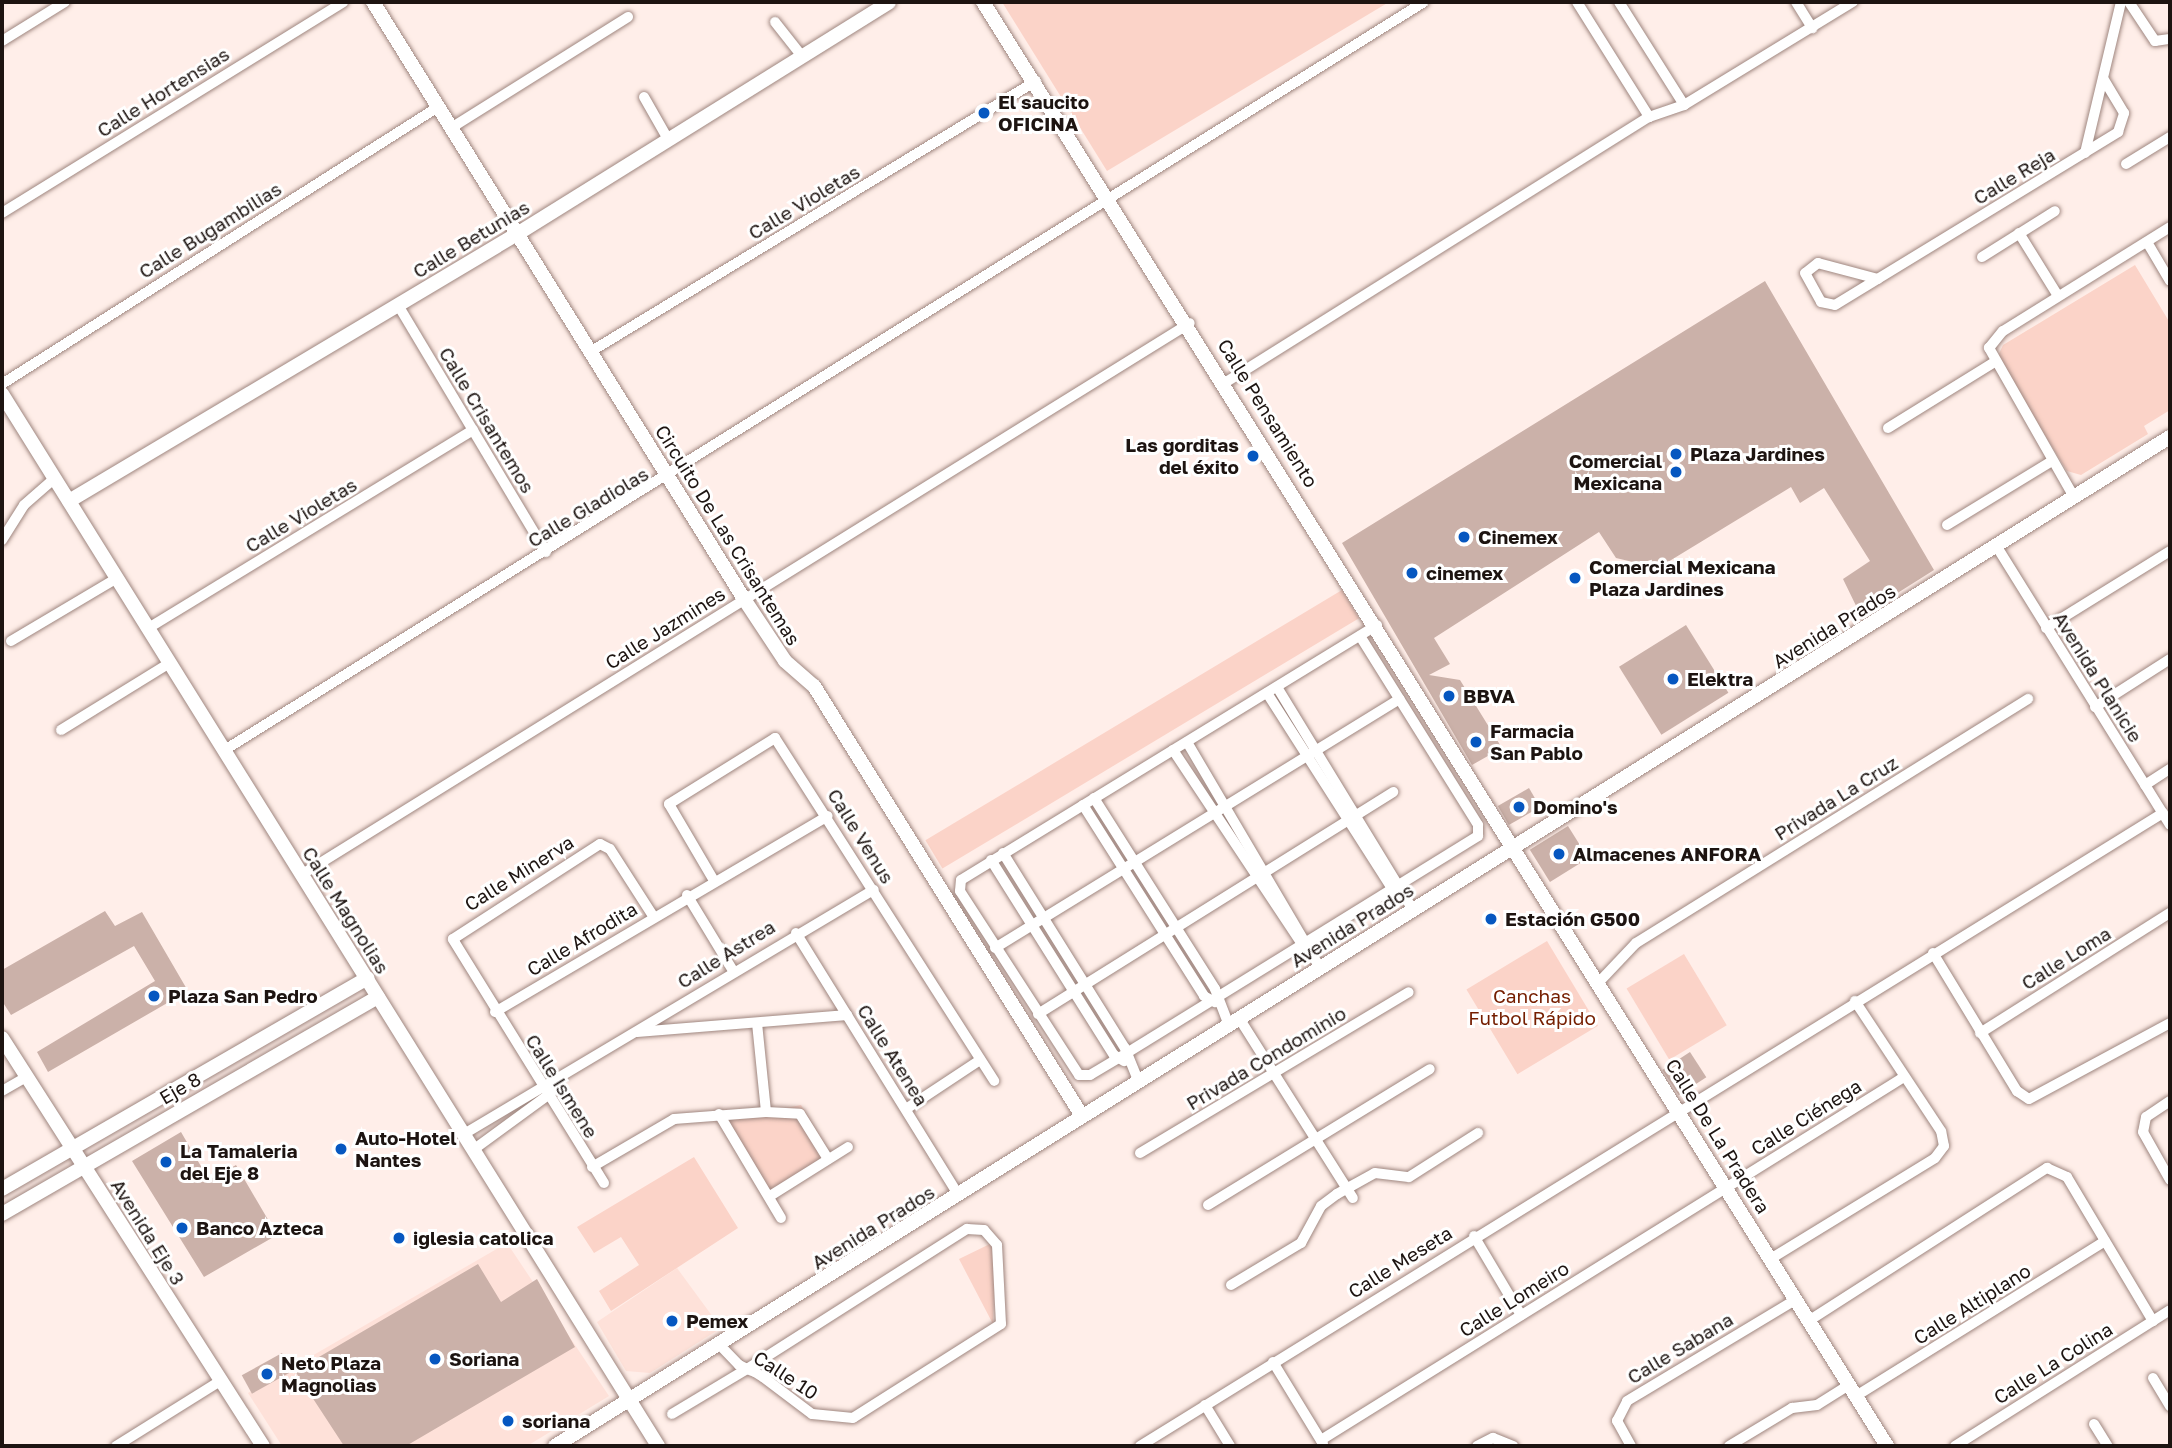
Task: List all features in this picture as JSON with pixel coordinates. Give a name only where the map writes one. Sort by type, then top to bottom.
[{"type":"main road","name":"Circuito De Las Crisantemas","points":[[373,2],[744,599],[785,661],[814,686],[1082,1116]]},
{"type":"main road","name":"Calle Betunias","points":[[69,501],[517,234],[889,2]]},
{"type":"main road","name":"Calle Pensamiento","points":[[983,2],[1113,201],[1517,846]]},
{"type":"main road","name":"Calle Magnolias","points":[[2,394],[658,1446]]},
{"type":"main road","name":"Avenida Prados","points":[[555,1446],[2170,437]]},
{"type":"main road","name":"Calle De La Pradera","points":[[1517,846],[1887,1446]]},
{"type":"main road","name":"Eje 8","points":[[2,1189],[366,978]]},
{"type":"main road","name":"Eje 8","points":[[2,1214],[378,997]]},
{"type":"main road","name":"Avenida Eje 3","points":[[2,1038],[263,1446]]},
{"type":"street","points":[[2,41],[65,2]]},
{"type":"street","name":"Calle Hortensias","points":[[2,213],[343,2]]},
{"type":"street","name":"Calle Gladiolas","points":[[223,751],[669,478],[1113,201],[1424,2]]},
{"type":"street","points":[[1577,2],[1648,117]]},
{"type":"street","points":[[1620,2],[1684,106]]},
{"type":"street","points":[[1796,2],[1812,28]]},
{"type":"street","points":[[1226,382],[1648,117],[1684,106],[1853,2]]},
{"type":"street","name":"Calle Reja","points":[[1878,279],[1811,264],[1807,280],[1827,307],[1878,279],[2085,153],[2121,2]]},
{"type":"street","points":[[2129,2],[2155,41],[2170,39]]},
{"type":"street","points":[[451,128],[628,17]]},
{"type":"street","points":[[775,22],[801,55]]},
{"type":"street","points":[[2085,153],[2122,126],[2123,111],[2104,80]]},
{"type":"street","name":"Calle Violetas","points":[[590,352],[1035,81]]},
{"type":"street","points":[[643,97],[668,139]]},
{"type":"street","name":"Calle Bugambilias","points":[[2,384],[438,107]]},
{"type":"street","points":[[2126,164],[2170,138]]},
{"type":"street","points":[[1982,257],[2055,211]]},
{"type":"street","points":[[2074,496],[1993,363],[1989,348],[1995,338],[2170,227]]},
{"type":"street","points":[[2019,233],[2058,296]]},
{"type":"street","points":[[2147,242],[2170,281]]},
{"type":"street","name":"Calle Crisantemos","points":[[398,305],[546,552]]},
{"type":"street","name":"Calle Jazmines","points":[[301,874],[1190,323]]},
{"type":"street","points":[[1888,428],[1993,363]]},
{"type":"street","name":"Calle Violetas","points":[[147,629],[473,430]]},
{"type":"street","points":[[1947,525],[2052,461]]},
{"type":"street","points":[[2,540],[24,505],[55,478]]},
{"type":"street","name":"Avenida Planicie","points":[[1997,547],[2170,825]]},
{"type":"street","points":[[2046,628],[2170,551]]},
{"type":"street","points":[[11,641],[117,578]]},
{"type":"street","points":[[1360,636],[1479,829],[1475,839],[1399,889],[1214,1000],[1124,1058],[1079,1075],[995,948],[959,887],[991,860],[1377,625]]},
{"type":"street","points":[[2095,707],[2170,659]]},
{"type":"street","points":[[61,730],[168,664]]},
{"type":"street","points":[[1272,690],[1317,748],[1359,813],[1399,889]]},
{"type":"street","points":[[1272,690],[1307,755],[1348,820],[1413,910]]},
{"type":"street","points":[[995,948],[1399,699]]},
{"type":"street","name":"Privada La Cruz","points":[[1600,981],[1636,943],[2028,699]]},
{"type":"street","name":"Calle Venus","points":[[713,879],[669,804],[767,739],[781,742],[994,1081]]},
{"type":"street","points":[[1187,742],[1266,871],[1304,946]]},
{"type":"street","points":[[1173,750],[1253,879],[1320,968]]},
{"type":"street","points":[[2145,785],[2170,769]]},
{"type":"street","points":[[1038,1014],[1085,982],[1393,792]]},
{"type":"street","points":[[1094,798],[1176,926],[1214,1000]]},
{"type":"street","points":[[1083,805],[1165,933],[1214,1000],[1275,1073],[1350,1193]]},
{"type":"street","name":"Calle Meseta","points":[[1141,1446],[1474,1236],[2163,813]]},
{"type":"street","name":"Calle Afrodita","points":[[495,1012],[713,879],[828,816]]},
{"type":"street","name":"Calle Minerva","points":[[495,1012],[455,946],[455,935],[596,845],[610,849],[653,916]]},
{"type":"street","points":[[1003,853],[1085,982],[1124,1058]]},
{"type":"street","points":[[991,860],[1074,989],[1138,1080]]},
{"type":"street","name":"Calle Astrea","points":[[464,1134],[541,1086],[555,1084],[733,969],[874,890]]},
{"type":"street","points":[[687,895],[733,969]]},
{"type":"street","name":"Calle Loma","points":[[1980,1033],[2170,913]]},
{"type":"street","name":"Calle Atenea","points":[[796,933],[959,1196]]},
{"type":"street","points":[[1933,953],[1980,1033],[2029,1099],[2170,1023]]},
{"type":"street","name":"Privada Condominio","points":[[1140,1153],[1409,992]]},
{"type":"street","points":[[1772,1258],[1935,1158],[1944,1146],[1941,1130],[1855,1001]]},
{"type":"street","name":"Calle Ismene","points":[[495,1012],[592,1167],[672,1119],[766,1112],[798,1112],[828,1159]]},
{"type":"street","name":"Calle Astrea","points":[[634,1032],[847,1015]]},
{"type":"street","points":[[757,1023],[766,1112]]},
{"type":"street","points":[[906,1109],[980,1060]]},
{"type":"street","points":[[1208,1205],[1430,1069]]},
{"type":"street","points":[[2,1091],[26,1076]]},
{"type":"street","name":"Calle Ciénega","points":[[1727,1188],[1904,1077]]},
{"type":"street","name":"Calle Astrea","points":[[473,1150],[548,1097],[555,1084]]},
{"type":"street","points":[[2170,1101],[2143,1125],[2170,1180]]},
{"type":"street","points":[[719,1114],[770,1196],[780,1218]]},
{"type":"street","points":[[1231,1285],[1301,1243],[1321,1206],[1350,1193],[1375,1174],[1409,1177],[1478,1133]]},
{"type":"street","points":[[770,1196],[848,1147]]},
{"type":"street","points":[[592,1167],[604,1184]]},
{"type":"street","points":[[1810,1320],[2040,1171],[2055,1168],[2067,1177],[2153,1321]]},
{"type":"street","name":"Calle Lomeiro","points":[[1323,1443],[1521,1315],[1727,1188]]},
{"type":"street","name":"Calle 10","points":[[720,1345],[747,1369],[812,1413],[840,1421],[998,1328],[1005,1311],[997,1245],[979,1227],[967,1229],[747,1369]]},
{"type":"street","points":[[1474,1236],[1521,1315]]},
{"type":"street","name":"Calle Altiplano","points":[[1853,1390],[2105,1241]]},
{"type":"street","name":"Calle Sabana","points":[[1631,1446],[1617,1420],[1627,1401],[1797,1299]]},
{"type":"street","name":"Calle La Colina","points":[[1955,1446],[2170,1310]]},
{"type":"street","points":[[1273,1362],[1323,1443]]},
{"type":"street","points":[[672,1414],[747,1369]]},
{"type":"street","points":[[2153,1378],[2170,1406]]},
{"type":"street","points":[[116,1446],[220,1381]]},
{"type":"street","points":[[1729,1446],[1795,1406],[1817,1405],[1853,1390]]},
{"type":"street","points":[[1205,1405],[1230,1446]]},
{"type":"street","points":[[2094,1424],[2108,1446]]},
{"type":"street","points":[[1477,1446],[1493,1438],[1513,1446]]},
{"type":"shaded area","name":"Soriana","points":[[507,1243],[609,1396],[527,1446],[282,1446],[248,1393]]},
{"type":"shaded area","points":[[677,1268],[721,1328],[650,1373],[626,1371],[597,1322]]},
{"type":"green space","points":[[1002,2],[1389,2],[1107,171]]},
{"type":"green space","points":[[2135,265],[2170,323],[2170,410],[2144,426],[2148,434],[2081,475],[2067,471],[1997,358],[2003,345]]},
{"type":"green space","points":[[1342,590],[1359,618],[942,869],[925,840]]},
{"type":"green space","name":"Canchas Futbol Rápido","points":[[1547,941],[1598,1026],[1517,1074],[1466,989]]},
{"type":"green space","points":[[1684,954],[1727,1025],[1669,1060],[1627,989]]},
{"type":"green space","points":[[801,1105],[831,1154],[771,1195],[718,1121]]},
{"type":"green space","points":[[694,1157],[738,1228],[611,1311],[599,1291],[639,1265],[621,1237],[594,1253],[577,1227]]},
{"type":"green space","points":[[996,1241],[993,1324],[959,1259]]},
{"type":"building","name":"Plaza Jardines","points":[[1765,281],[1934,570],[1861,616],[1843,579],[1870,561],[1824,488],[1800,503],[1791,487],[1658,568],[1616,558],[1599,532],[1434,638],[1450,664],[1429,675],[1460,680],[1502,748],[1472,765],[1342,543]]},
{"type":"building","name":"Elektra","points":[[1686,625],[1728,693],[1661,735],[1619,667]]},
{"type":"building","name":"Domino's","points":[[1529,788],[1540,807],[1509,825],[1498,806]]},
{"type":"building","name":"Almacenes ANFORA","points":[[1568,826],[1588,858],[1550,882],[1530,850]]},
{"type":"building","name":"Plaza San Pedro","points":[[105,911],[115,926],[142,912],[188,991],[48,1072],[37,1052],[155,981],[134,946],[11,1015],[2,1001],[2,970]]},
{"type":"building","points":[[1690,1052],[1706,1077],[1679,1095],[1662,1070]]},
{"type":"building","points":[[181,1132],[209,1180],[236,1165],[277,1235],[204,1277],[132,1161]]},
{"type":"building","name":"Soriana","points":[[478,1264],[501,1302],[537,1279],[575,1347],[406,1446],[344,1446],[295,1371]]},
{"type":"building","name":"Neto Plaza Magnolias","points":[[282,1353],[292,1371],[252,1394],[242,1375]]},
{"type":"place","name":"El saucito OFICINA","points":[[984,113]]},
{"type":"place","name":"Plaza Jardines","points":[[1676,454]]},
{"type":"place","name":"Las gorditas del éxito","points":[[1253,456]]},
{"type":"place","name":"Comercial Mexicana","points":[[1676,472]]},
{"type":"place","name":"Cinemex","points":[[1464,537]]},
{"type":"place","name":"cinemex","points":[[1412,573]]},
{"type":"place","name":"Comercial Mexicana Plaza Jardines","points":[[1575,578]]},
{"type":"place","name":"Elektra","points":[[1673,679]]},
{"type":"place","name":"BBVA","points":[[1449,696]]},
{"type":"place","name":"Farmacia San Pablo","points":[[1476,742]]},
{"type":"place","name":"Domino's","points":[[1519,807]]},
{"type":"place","name":"Almacenes ANFORA","points":[[1559,854]]},
{"type":"place","name":"Estación G500","points":[[1491,919]]},
{"type":"place","name":"Plaza San Pedro","points":[[154,996]]},
{"type":"place","name":"Auto-Hotel Nantes","points":[[341,1149]]},
{"type":"place","name":"La Tamaleria del Eje 8","points":[[166,1162]]},
{"type":"place","name":"Banco Azteca","points":[[182,1228]]},
{"type":"place","name":"iglesia catolica","points":[[399,1238]]},
{"type":"place","name":"Pemex","points":[[672,1321]]},
{"type":"place","name":"Soriana","points":[[435,1359]]},
{"type":"place","name":"Neto Plaza Magnolias","points":[[267,1374]]},
{"type":"place","name":"soriana","points":[[508,1421]]}]
